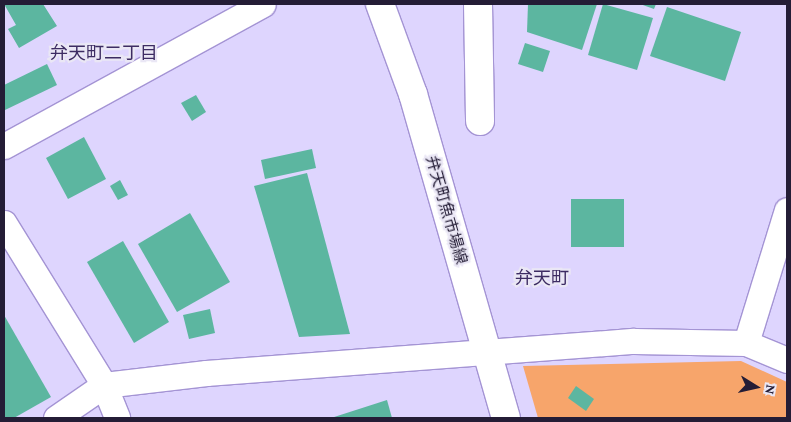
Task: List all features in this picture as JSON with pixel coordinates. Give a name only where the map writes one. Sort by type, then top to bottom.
[{"type":"street","points":[[4,146],[262,4]]},
{"type":"street","name":"弁天町魚市場線","points":[[380,4],[412,94],[506,418]]},
{"type":"street","points":[[478,4],[480,122]]},
{"type":"street","points":[[746,343],[787,210]]},
{"type":"street","points":[[4,222],[104,385],[117,418]]},
{"type":"street","points":[[56,418],[104,385],[206,373],[634,341],[746,343],[787,360]]},
{"type":"shaded area","points":[[741,361],[787,382],[787,418],[538,418],[523,366]]},
{"type":"building","points":[[4,4],[43,4],[57,26],[19,48],[8,29],[16,25]]},
{"type":"building","points":[[528,4],[597,4],[582,50],[527,32]]},
{"type":"building","points":[[603,4],[653,18],[637,70],[588,55]]},
{"type":"building","points":[[640,4],[656,4],[654,9]]},
{"type":"building","points":[[667,7],[741,32],[725,81],[650,56]]},
{"type":"building","points":[[525,43],[550,51],[543,72],[518,64]]},
{"type":"building","points":[[47,64],[57,85],[5,110],[4,85]]},
{"type":"building","points":[[196,95],[206,112],[192,121],[181,103]]},
{"type":"building","points":[[84,137],[106,179],[68,199],[46,158]]},
{"type":"building","points":[[312,149],[316,168],[265,179],[261,160]]},
{"type":"building","points":[[307,173],[350,334],[299,337],[254,186]]},
{"type":"building","points":[[120,180],[128,195],[118,200],[110,186]]},
{"type":"building","points":[[571,199],[624,199],[624,247],[571,247]]},
{"type":"building","points":[[190,213],[230,282],[177,312],[138,244]]},
{"type":"building","points":[[123,241],[169,322],[134,343],[87,262]]},
{"type":"building","points":[[210,309],[215,333],[189,339],[183,315]]},
{"type":"building","points":[[4,315],[51,397],[14,418],[4,418]]},
{"type":"building","points":[[576,386],[594,399],[586,411],[568,398]]},
{"type":"building","points":[[387,400],[392,418],[331,418]]},
{"type":"district","name":"弁天町二丁目","points":[[104,53]]},
{"type":"district","name":"弁天町","points":[[542,278]]}]
